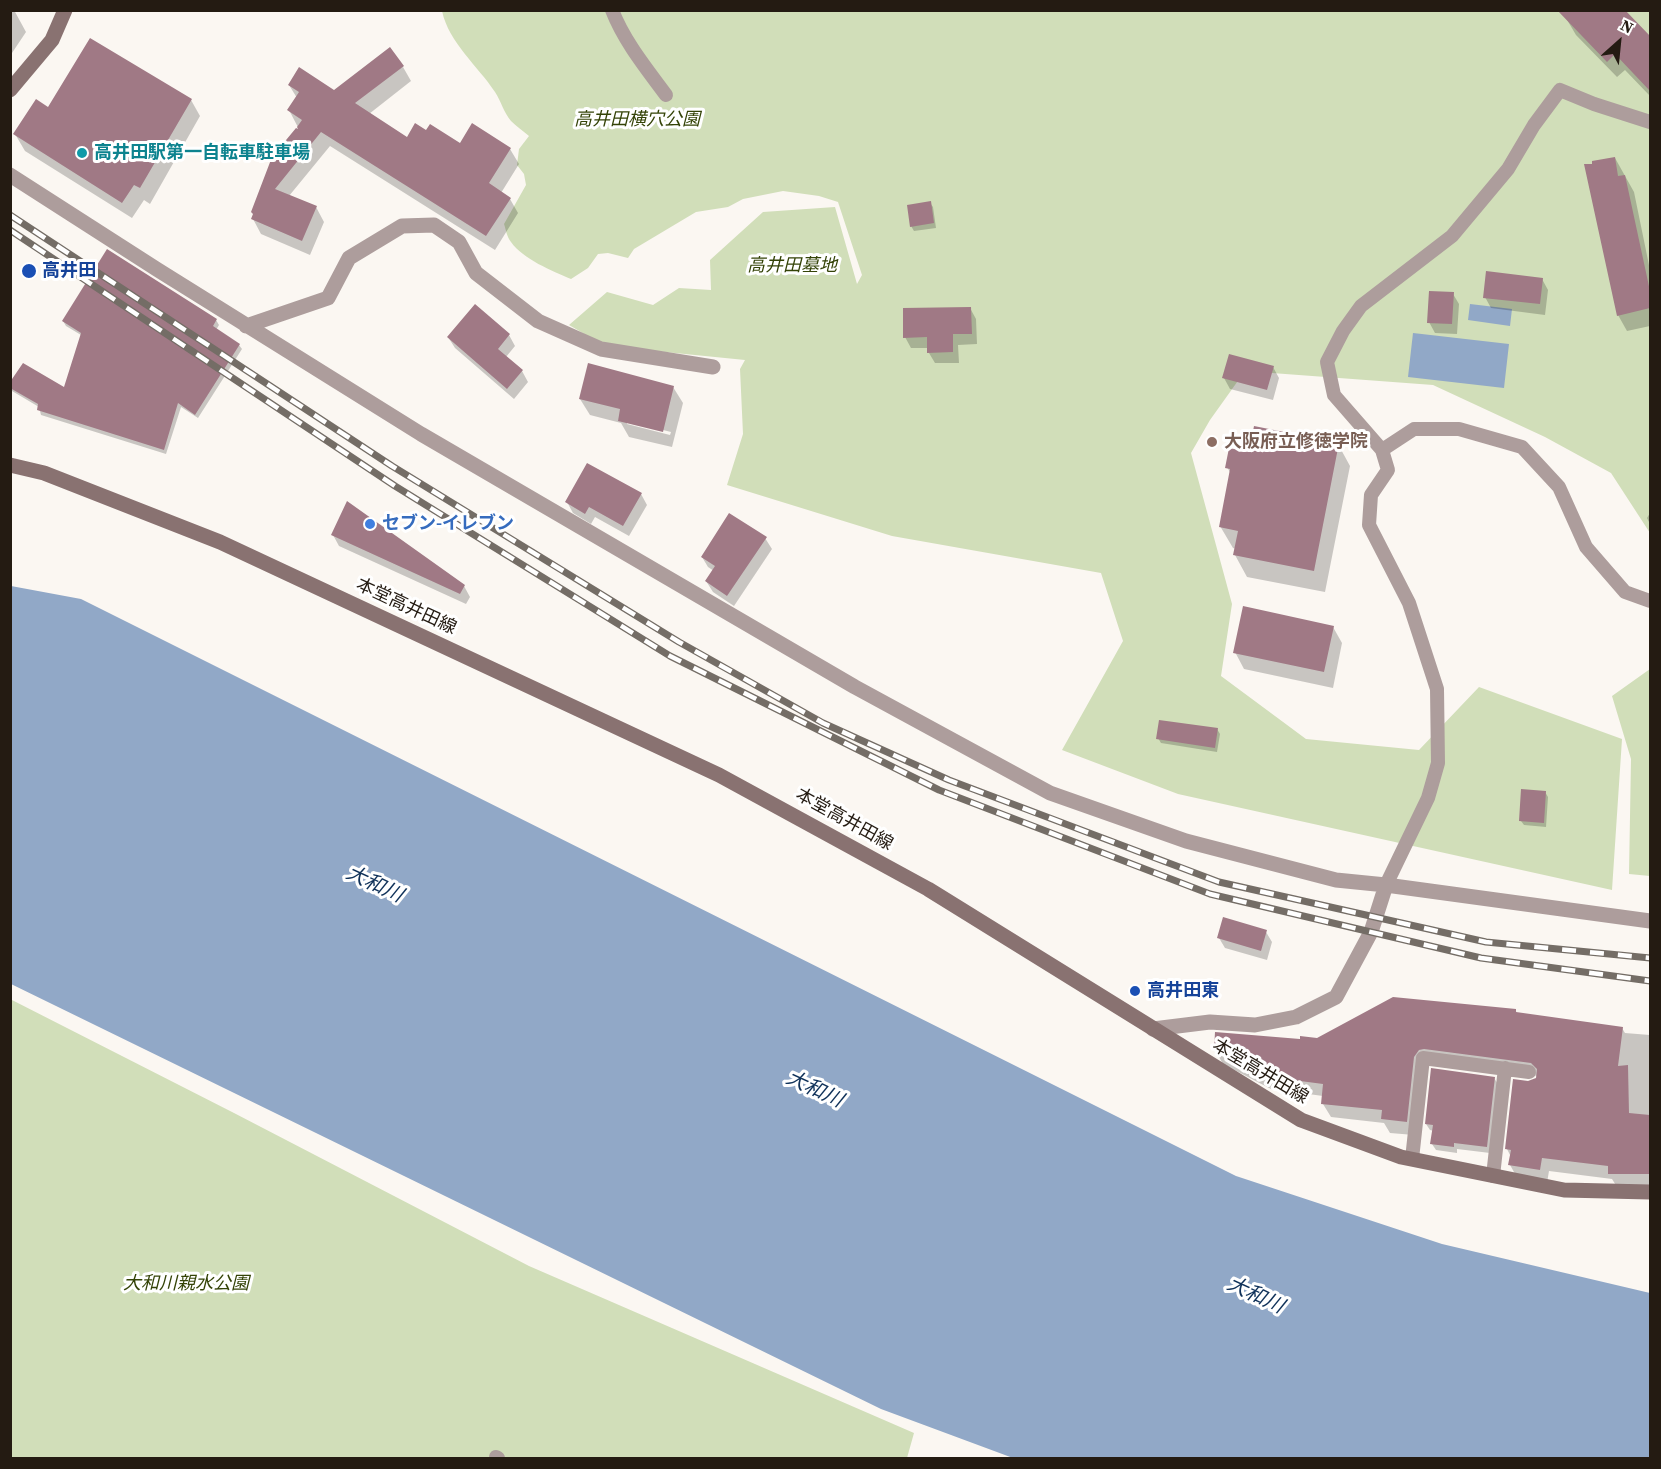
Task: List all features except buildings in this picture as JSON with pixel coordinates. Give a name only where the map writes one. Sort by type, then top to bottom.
[{"type":"main road","points":[[10,90],[52,40],[65,10]]},
{"type":"main road","name":"本堂高井田線","points":[[10,465],[44,473],[220,543],[719,775],[928,889],[1301,1120],[1401,1157],[1493,1176],[1564,1190],[1650,1192]]},
{"type":"street","points":[[10,176],[421,434],[855,687],[1050,793],[1102,813],[1197,844],[1336,880],[1650,921]]},
{"type":"street","points":[[246,326],[328,298],[349,258],[402,226],[434,225],[459,242],[476,273],[538,321],[601,349],[713,368]]},
{"type":"street","points":[[1153,1029],[1210,1022],[1255,1025],[1296,1017],[1336,997],[1371,932],[1386,885]]},
{"type":"lane","points":[[612,10],[616,22],[638,57],[666,95]]},
{"type":"lane","points":[[1386,885],[1428,798],[1438,763],[1437,689],[1409,603],[1369,525],[1371,495],[1388,471],[1382,450],[1334,395],[1327,362],[1343,331],[1361,306],[1452,236],[1508,169],[1534,125],[1560,90],[1594,104],[1650,122]]},
{"type":"lane","points":[[1382,450],[1414,429],[1459,429],[1522,447],[1559,487],[1586,547],[1625,592],[1650,601]]},
{"type":"lane","points":[[1412,1159],[1423,1058],[1529,1072]]},
{"type":"lane","points":[[1493,1176],[1505,1068]]},
{"type":"green space","points":[[442,11],[1650,11],[1650,533],[1611,473],[1545,437],[1433,385],[1245,371],[1210,420],[1191,453],[1232,604],[1221,676],[1306,739],[1419,750],[1479,687],[1622,739],[1612,890],[1178,794],[1062,750],[1123,641],[1101,573],[892,536],[727,485],[743,434],[740,369],[745,360],[605,346],[569,325],[607,292],[653,305],[679,288],[711,290],[710,260],[763,212],[835,207],[857,284],[862,275],[838,202],[819,196],[783,191],[743,199],[728,207],[696,212],[634,249],[628,258],[608,253],[598,254],[588,268],[571,279],[547,268],[516,248],[508,238],[504,224],[526,185],[524,174],[517,165],[519,149],[529,136],[509,118],[488,82],[457,44]]},
{"type":"green space","points":[[1650,669],[1650,876],[1629,874],[1631,759],[1612,696]]},
{"type":"green space","name":"大和川親水公園","points":[[10,999],[529,1266],[914,1433],[907,1458],[11,1458]]},
{"type":"water","points":[[1470,304],[1512,309],[1510,326],[1468,320]]},
{"type":"water","points":[[1413,333],[1509,344],[1504,388],[1408,377]]},
{"type":"water","name":"大和川","points":[[11,586],[81,599],[1236,1176],[1442,1244],[1650,1293],[1650,1458],[1013,1458],[881,1409],[11,984]]},
{"type":"railway","points":[[10,215],[392,466],[679,642],[823,723],[949,780],[1219,882],[1486,942],[1650,958]]},
{"type":"railway","points":[[10,230],[395,486],[670,656],[939,790],[1210,894],[1481,958],[1650,981]]},
{"type":"place","name":"高井田駅第一自転車駐車場","points":[[82,153]]},
{"type":"place","name":"高井田","points":[[29,271]]},
{"type":"place","name":"大阪府立修徳学院","points":[[1212,442]]},
{"type":"place","name":"セブン-イレブン","points":[[370,524]]},
{"type":"place","name":"高井田東","points":[[1135,991]]},
{"type":"park label","name":"高井田横穴公園","points":[[637,120]]},
{"type":"park label","name":"高井田墓地","points":[[792,266]]}]
